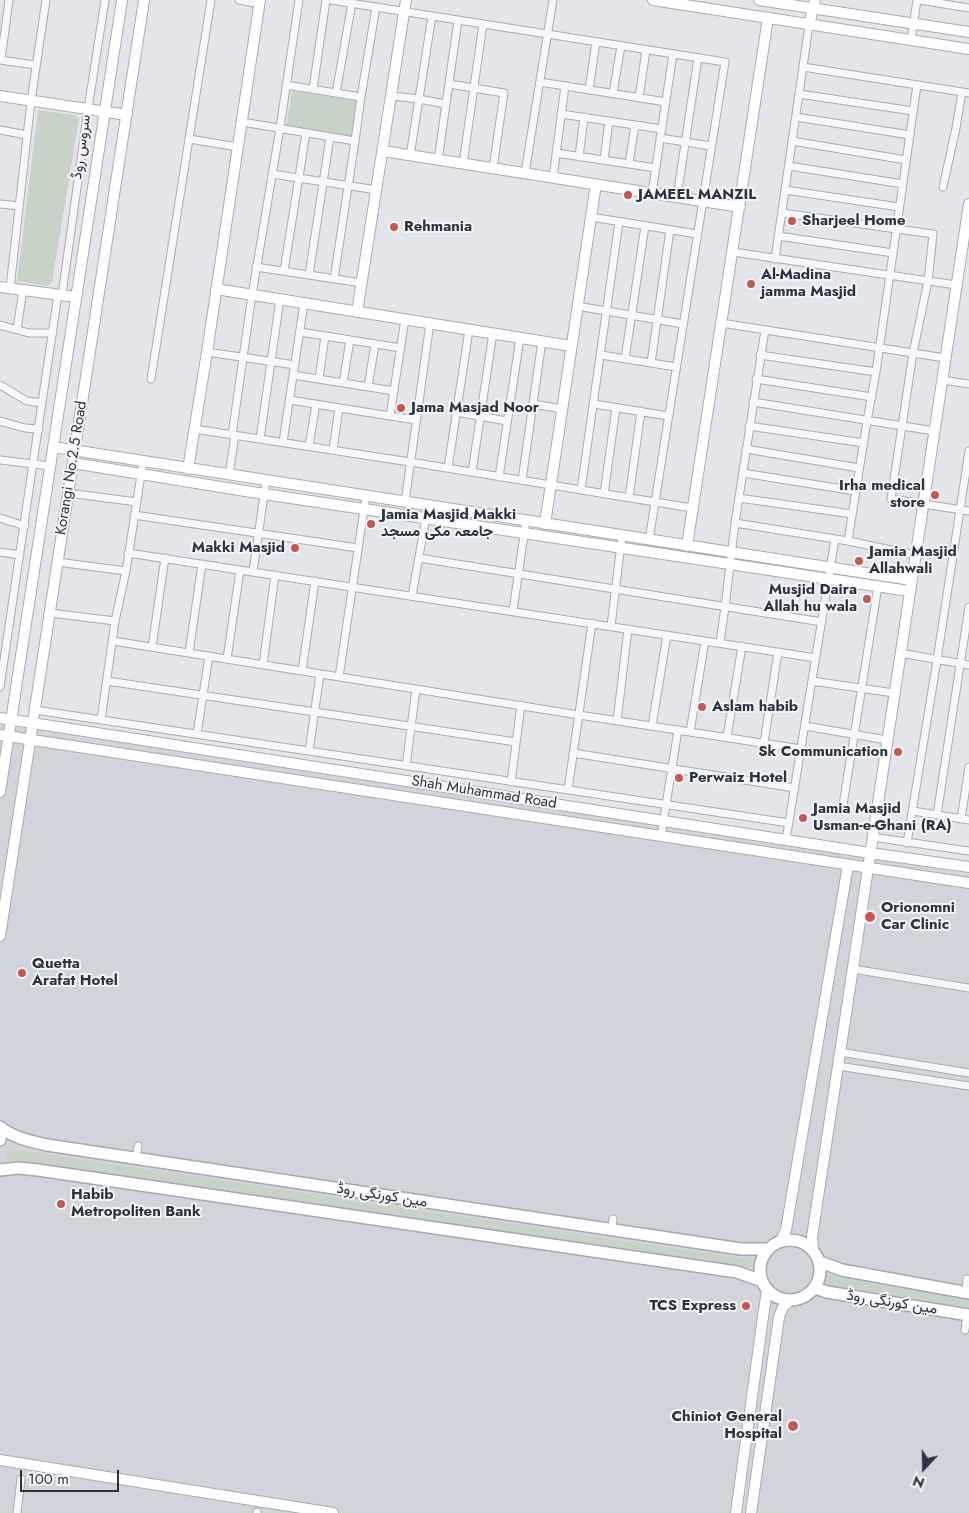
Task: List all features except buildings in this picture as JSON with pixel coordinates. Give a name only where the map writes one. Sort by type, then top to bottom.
[{"type":"main road","name":"مین کورنگی روڈ","points":[[0,1127],[8,1133],[25,1140],[47,1146],[612,1225],[741,1249],[768,1249]]},
{"type":"main road","name":"مین کورنگی روڈ","points":[[0,1170],[18,1168],[38,1170],[737,1272],[765,1286]]},
{"type":"main road","points":[[781,1241],[799,1241],[807,1244],[820,1262],[819,1280],[815,1288],[802,1298],[790,1300],[780,1298],[765,1286],[760,1273],[760,1264],[768,1249],[781,1241]]},
{"type":"main road","name":"مین کورنگی روڈ","points":[[820,1262],[842,1270],[968,1292]]},
{"type":"main road","name":"مین کورنگی روڈ","points":[[815,1288],[842,1295],[968,1315]]},
{"type":"street","points":[[9,0],[0,60],[35,66]]},
{"type":"street","points":[[46,0],[35,66],[19,206],[5,288],[76,297]]},
{"type":"street","name":"سروس روڈ","points":[[0,687],[2,663],[25,526],[52,333],[60,294],[105,0]]},
{"type":"street","name":"Korangi No.2.5 Road","points":[[0,792],[4,736],[11,720],[20,666],[122,0]]},
{"type":"street","name":"Korangi No.2.5 Road","points":[[0,936],[144,0]]},
{"type":"street","points":[[151,379],[211,0]]},
{"type":"street","points":[[188,469],[208,352],[260,2],[239,0]]},
{"type":"street","points":[[229,475],[252,295],[299,0]]},
{"type":"street","points":[[313,89],[326,0]]},
{"type":"street","points":[[331,0],[725,62],[649,540]]},
{"type":"street","points":[[357,312],[406,0]]},
{"type":"street","points":[[526,174],[553,0]]},
{"type":"street","points":[[653,0],[686,3],[809,25],[969,49]]},
{"type":"street","points":[[759,0],[814,4],[914,24],[969,32]]},
{"type":"street","points":[[911,40],[918,0],[969,8]]},
{"type":"street","points":[[336,93],[352,3]]},
{"type":"street","points":[[775,258],[809,25],[814,4]]},
{"type":"street","points":[[334,279],[376,7]]},
{"type":"street","points":[[410,156],[432,16]]},
{"type":"street","points":[[687,546],[768,18]]},
{"type":"street","points":[[438,160],[458,20]]},
{"type":"street","points":[[463,164],[483,24]]},
{"type":"street","points":[[589,90],[596,42]]},
{"type":"street","points":[[613,94],[621,46]]},
{"type":"street","points":[[639,98],[646,50]]},
{"type":"street","points":[[652,193],[673,54]]},
{"type":"street","points":[[677,197],[698,58]]},
{"type":"street","points":[[803,66],[966,93],[943,187]]},
{"type":"street","points":[[540,82],[666,102]]},
{"type":"street","points":[[449,84],[504,93],[493,168]]},
{"type":"street","points":[[286,85],[361,96]]},
{"type":"street","points":[[848,541],[876,372],[917,85]]},
{"type":"street","points":[[553,178],[565,86]]},
{"type":"street","points":[[799,94],[913,111]]},
{"type":"street","points":[[0,96],[127,115]]},
{"type":"street","points":[[392,96],[446,104]]},
{"type":"street","points":[[561,114],[662,129]]},
{"type":"street","points":[[579,157],[584,117]]},
{"type":"street","points":[[796,117],[910,135]]},
{"type":"street","points":[[604,160],[609,121]]},
{"type":"street","points":[[242,122],[355,141]]},
{"type":"street","points":[[629,164],[635,125]]},
{"type":"street","points":[[0,130],[27,134]]},
{"type":"street","points":[[284,271],[306,133]]},
{"type":"street","points":[[309,275],[330,137]]},
{"type":"street","points":[[660,138],[711,146]]},
{"type":"street","points":[[189,139],[238,147]]},
{"type":"street","points":[[792,141],[906,160]]},
{"type":"street","points":[[383,151],[740,207]]},
{"type":"street","points":[[556,153],[656,168]]},
{"type":"street","points":[[789,166],[903,184]]},
{"type":"street","points":[[272,174],[377,190]]},
{"type":"street","points":[[545,524],[596,184]]},
{"type":"street","points":[[785,190],[899,207]]},
{"type":"street","points":[[0,204],[19,206]]},
{"type":"street","points":[[813,1250],[812,1237],[886,740],[969,204]]},
{"type":"street","points":[[782,213],[933,234],[928,281],[913,353],[891,499],[969,511]]},
{"type":"street","points":[[591,217],[697,234]]},
{"type":"street","points":[[581,490],[620,222]]},
{"type":"street","points":[[625,359],[645,226]]},
{"type":"street","points":[[651,363],[670,230]]},
{"type":"street","points":[[778,236],[893,253]]},
{"type":"street","points":[[733,252],[956,285]]},
{"type":"street","points":[[256,268],[362,283]]},
{"type":"street","points":[[17,329],[23,290]]},
{"type":"street","points":[[216,290],[571,346]]},
{"type":"street","points":[[260,439],[280,300]]},
{"type":"street","points":[[283,442],[304,303]]},
{"type":"street","points":[[577,306],[683,324]]},
{"type":"street","points":[[390,416],[405,319]]},
{"type":"street","points":[[721,323],[945,358]]},
{"type":"street","points":[[405,502],[430,324]]},
{"type":"street","points":[[0,325],[34,333],[52,333]]},
{"type":"street","points":[[448,468],[469,330]]},
{"type":"street","points":[[720,643],[735,523],[764,330]]},
{"type":"street","points":[[300,332],[401,348]]},
{"type":"street","points":[[472,472],[493,334]]},
{"type":"street","points":[[319,379],[325,336]]},
{"type":"street","points":[[499,476],[520,338]]},
{"type":"street","points":[[343,383],[350,340]]},
{"type":"street","points":[[522,480],[542,341]]},
{"type":"street","points":[[368,387],[375,344]]},
{"type":"street","points":[[208,352],[295,365]]},
{"type":"street","points":[[601,355],[676,368]]},
{"type":"street","points":[[760,355],[876,372]]},
{"type":"street","points":[[293,375],[394,391]]},
{"type":"street","points":[[756,379],[872,397]]},
{"type":"street","points":[[942,380],[969,384]]},
{"type":"street","points":[[0,385],[27,401],[42,404]]},
{"type":"street","points":[[290,400],[416,420]]},
{"type":"street","points":[[753,402],[934,432]]},
{"type":"street","points":[[309,446],[316,404]]},
{"type":"street","points":[[533,404],[562,409]]},
{"type":"street","points":[[594,404],[668,416]]},
{"type":"street","points":[[332,450],[340,408]]},
{"type":"street","points":[[604,494],[616,408]]},
{"type":"street","points":[[456,412],[507,421]]},
{"type":"street","points":[[629,498],[641,412]]},
{"type":"street","points":[[0,422],[39,429]]},
{"type":"street","points":[[750,426],[864,443]]},
{"type":"street","points":[[194,430],[309,446],[692,508]]},
{"type":"street","points":[[53,447],[731,553],[830,573],[878,586],[909,591]]},
{"type":"street","points":[[746,449],[859,468]]},
{"type":"street","points":[[908,842],[969,451]]},
{"type":"street","points":[[0,460],[50,466]]},
{"type":"street","points":[[102,720],[115,621],[126,571],[143,462]]},
{"type":"street","points":[[73,463],[264,494],[730,564],[911,580]]},
{"type":"street","points":[[743,473],[856,491]]},
{"type":"street","points":[[253,572],[266,481]]},
{"type":"street","points":[[68,493],[136,502]]},
{"type":"street","points":[[338,677],[366,496]]},
{"type":"street","points":[[739,498],[852,514]]},
{"type":"street","points":[[412,596],[428,506]]},
{"type":"street","points":[[134,515],[358,548]]},
{"type":"street","points":[[0,518],[25,526]]},
{"type":"street","points":[[513,611],[526,521]]},
{"type":"street","points":[[735,523],[848,541],[915,555]]},
{"type":"street","points":[[611,626],[622,536]]},
{"type":"street","points":[[786,840],[835,539]]},
{"type":"street","points":[[0,552],[20,555]]},
{"type":"street","points":[[128,553],[816,658]]},
{"type":"street","points":[[152,647],[166,558]]},
{"type":"street","points":[[419,558],[822,622]]},
{"type":"street","points":[[57,562],[126,571]]},
{"type":"street","points":[[190,653],[202,564]]},
{"type":"street","points":[[227,659],[240,570]]},
{"type":"street","points":[[263,665],[275,575]]},
{"type":"street","points":[[302,671],[315,581]]},
{"type":"street","points":[[843,805],[878,586]]},
{"type":"street","points":[[937,815],[969,607]]},
{"type":"street","points":[[50,613],[115,621]]},
{"type":"street","points":[[568,790],[592,623]]},
{"type":"street","points":[[617,721],[628,629]]},
{"type":"street","points":[[652,726],[667,635]]},
{"type":"street","points":[[690,732],[705,640]]},
{"type":"street","points":[[113,641],[617,721],[801,748]]},
{"type":"street","points":[[727,738],[742,646]]},
{"type":"street","points":[[764,743],[778,652]]},
{"type":"street","points":[[900,653],[969,665]]},
{"type":"street","points":[[197,734],[209,656]]},
{"type":"street","points":[[2,663],[20,666]]},
{"type":"street","points":[[310,751],[320,674]]},
{"type":"street","points":[[108,681],[516,742]]},
{"type":"street","points":[[812,682],[894,693]]},
{"type":"street","points":[[406,766],[416,689]]},
{"type":"street","points":[[511,782],[521,705]]},
{"type":"street","points":[[35,710],[789,824]]},
{"type":"street","name":"Shah Muhammad Road","points":[[0,718],[969,867]]},
{"type":"street","points":[[805,726],[886,740]]},
{"type":"street","points":[[661,836],[678,730]]},
{"type":"street","name":"Shah Muhammad Road","points":[[4,736],[969,883]]},
{"type":"street","points":[[573,753],[795,788]]},
{"type":"street","points":[[961,819],[969,767]]},
{"type":"street","points":[[412,798],[414,782]]},
{"type":"street","points":[[913,812],[969,820]]},
{"type":"street","points":[[872,838],[969,851]]},
{"type":"street","points":[[781,1241],[786,1230],[848,865],[870,853]]},
{"type":"street","points":[[853,969],[969,988]]},
{"type":"street","points":[[840,1052],[969,1073]]},
{"type":"street","points":[[915,1078],[916,1065]]},
{"type":"street","points":[[838,1066],[969,1086]]},
{"type":"street","points":[[136,1159],[138,1146]]},
{"type":"street","points":[[967,1278],[968,1292]]},
{"type":"street","points":[[736,1513],[765,1286]]},
{"type":"street","points":[[751,1513],[780,1317],[783,1306],[790,1300]]},
{"type":"street","points":[[965,1330],[968,1315]]},
{"type":"street","points":[[0,1460],[333,1513]]},
{"type":"street","points":[[17,1513],[21,1479]]},
{"type":"shaded area","points":[[0,723],[969,874],[969,1513],[0,1513]]},
{"type":"green space","points":[[292,91],[358,101],[352,137],[286,127]]},
{"type":"green space","points":[[38,110],[75,115],[79,119],[52,282],[47,286],[17,281]]},
{"type":"green space","points":[[10,1149],[750,1260],[752,1263],[747,1269],[7,1160],[6,1156]]},
{"type":"green space","points":[[826,1274],[969,1297],[969,1309],[824,1286],[822,1285],[823,1276]]},
{"type":"place","name":"JAMEEL MANZIL","points":[[628,195]]},
{"type":"place","name":"Sharjeel Home","points":[[792,221]]},
{"type":"place","name":"Rehmania","points":[[394,227]]},
{"type":"place","name":"Al-Madina jamma Masjid","points":[[751,284]]},
{"type":"place","name":"Jama Masjad Noor","points":[[401,408]]},
{"type":"place","name":"Irha medical store","points":[[935,495]]},
{"type":"place","name":"Jamia Masjid Makki جامعہ مکی مسجد","points":[[371,524]]},
{"type":"place","name":"Makki Masjid","points":[[295,548]]},
{"type":"place","name":"Jamia Masjid Allahwali","points":[[859,561]]},
{"type":"place","name":"Musjid Daira Allah hu wala","points":[[867,599]]},
{"type":"place","name":"Aslam habib","points":[[702,707]]},
{"type":"place","name":"Sk Communication","points":[[898,752]]},
{"type":"place","name":"Perwaiz Hotel","points":[[679,778]]},
{"type":"place","name":"Jamia Masjid Usman-e-Ghani (RA)","points":[[803,818]]},
{"type":"place","name":"Orionomni Car Clinic","points":[[870,917]]},
{"type":"place","name":"Quetta Arafat Hotel","points":[[22,973]]},
{"type":"place","name":"Habib Metropoliten Bank","points":[[61,1204]]},
{"type":"place","name":"TCS Express","points":[[746,1306]]},
{"type":"place","name":"Chiniot General Hospital","points":[[793,1426]]}]
